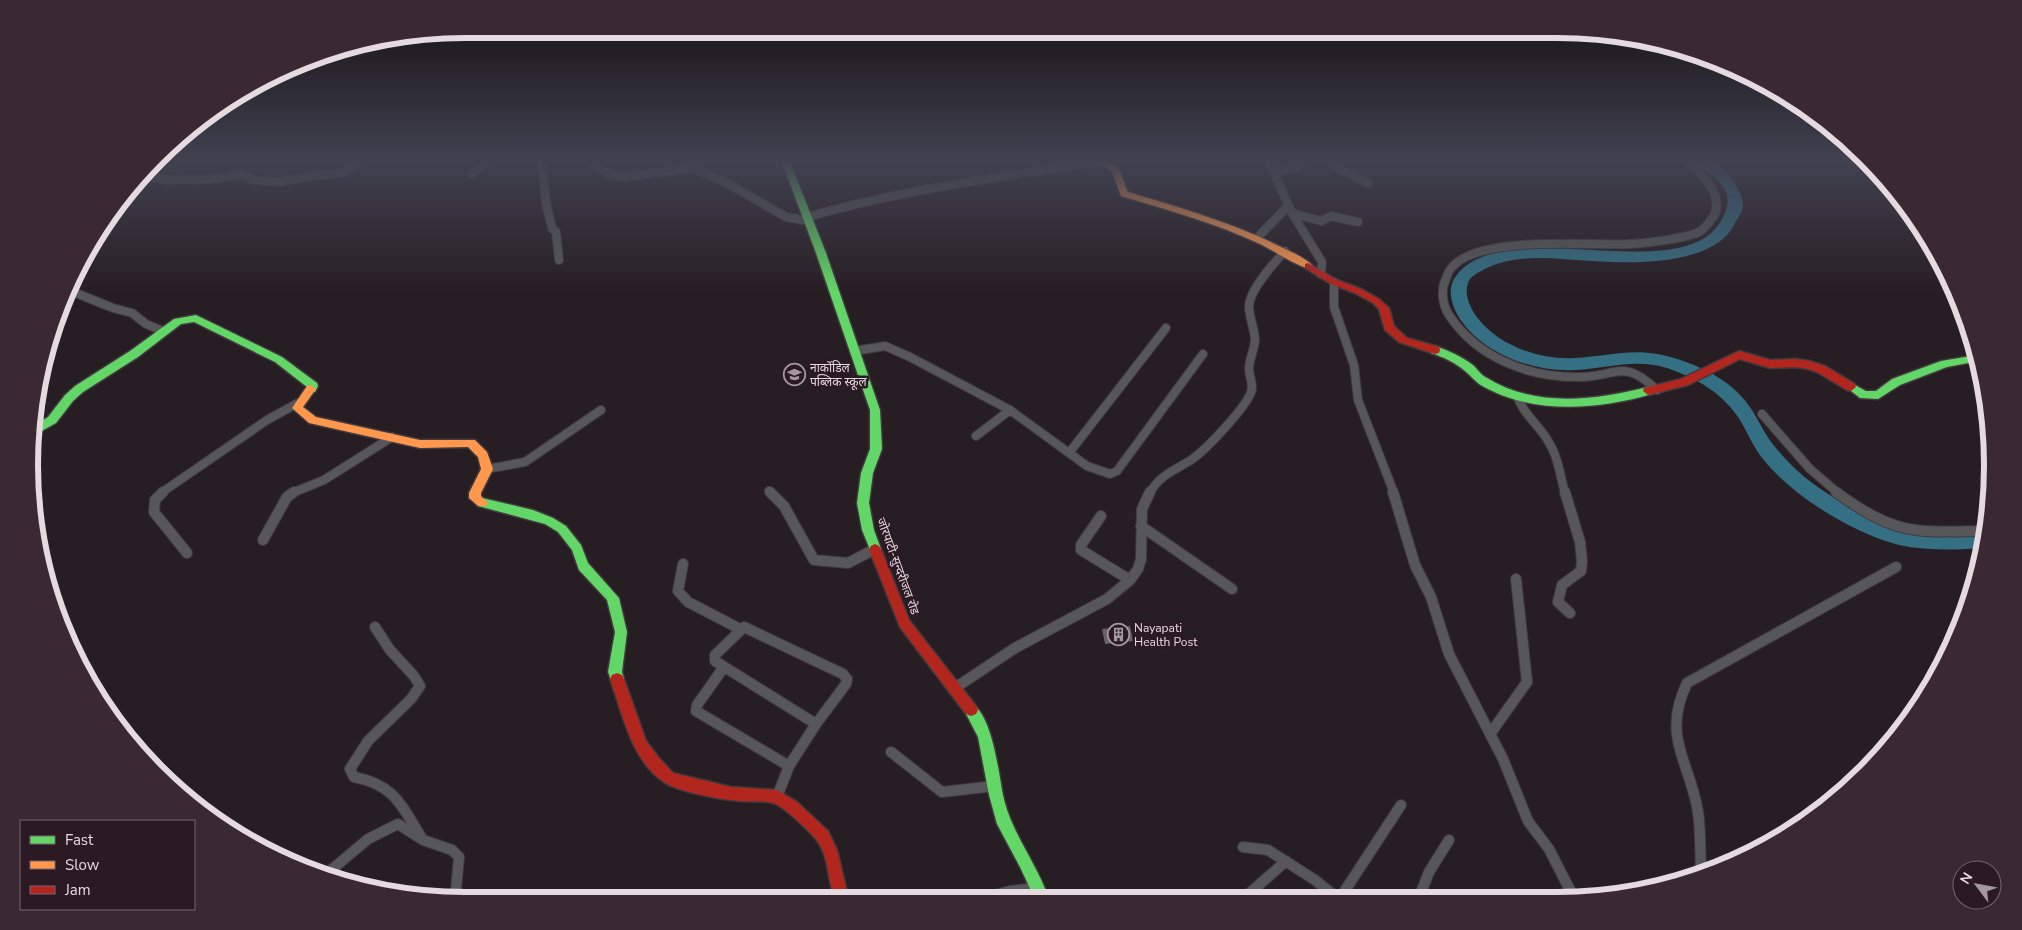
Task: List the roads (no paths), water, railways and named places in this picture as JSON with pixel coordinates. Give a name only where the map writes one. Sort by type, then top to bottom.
[{"type":"street","points":[[547,205],[552,228],[556,232],[558,260]]},
{"type":"street","points":[[764,205],[786,217],[808,219],[847,205]]},
{"type":"street","name":"जोरपाटी-सुन्दरीजल रोड","points":[[803,205],[875,410],[876,449],[867,473],[863,503],[868,530],[904,623],[974,714],[984,736],[992,763],[994,786],[1004,824],[1024,859],[1038,892]]},
{"type":"street","points":[[1167,205],[1257,238],[1285,251],[1334,282],[1358,290],[1376,301],[1384,308],[1389,328],[1403,340],[1444,353],[1467,367],[1483,382],[1517,396],[1541,401],[1578,403],[1631,396],[1657,390],[1684,382],[1716,368],[1739,355],[1770,364],[1796,363],[1809,365],[1821,369],[1864,395],[1872,396],[1878,395],[1896,382],[1945,364],[1971,359]]},
{"type":"street","points":[[1289,205],[1322,262],[1321,274]]},
{"type":"street","points":[[1657,390],[1643,377],[1625,371],[1618,370],[1596,376],[1564,377],[1527,370],[1483,350],[1448,314],[1443,300],[1444,277],[1458,261],[1480,251],[1515,246],[1630,244],[1668,239],[1701,231],[1715,215],[1717,205]]},
{"type":"street","points":[[1257,238],[1290,209]]},
{"type":"street","points":[[1290,209],[1321,221],[1331,216],[1358,222]]},
{"type":"street","points":[[955,688],[1015,648],[1107,600],[1130,580],[1138,569],[1141,559],[1142,509],[1152,488],[1172,470],[1191,460],[1204,450],[1225,428],[1251,394],[1252,385],[1249,369],[1255,340],[1249,306],[1262,276],[1285,251]]},
{"type":"street","points":[[1334,282],[1334,307],[1354,365],[1358,400],[1394,494],[1415,565],[1431,597],[1450,654],[1490,734],[1528,821],[1549,849],[1571,892]]},
{"type":"street","points":[[74,292],[113,308],[132,313],[146,324],[163,330]]},
{"type":"street","points":[[39,429],[52,420],[69,398],[79,389],[134,354],[163,330],[178,321],[196,318],[212,329],[273,356],[299,372],[313,386],[307,396],[267,420],[158,495],[155,500],[154,512],[187,553]]},
{"type":"street","points":[[1069,453],[1166,328]]},
{"type":"street","points":[[854,351],[885,346],[919,361],[1010,410],[1095,470],[1110,474],[1114,473],[1203,354]]},
{"type":"street","points":[[1517,396],[1520,406],[1538,426],[1551,445],[1569,508],[1576,523],[1583,562],[1581,571],[1562,585],[1558,602],[1570,613]]},
{"type":"street","points":[[298,403],[297,408],[314,420],[420,444],[471,443],[483,454],[487,469],[475,493],[475,498],[481,503],[549,521],[562,529],[577,548],[583,566],[613,598],[621,632],[615,672],[640,744],[654,763],[669,778],[690,785],[731,794],[778,797],[799,812],[824,836],[834,863],[840,892]]},
{"type":"street","points":[[487,469],[525,462],[601,410]]},
{"type":"street","points":[[976,436],[1010,410]]},
{"type":"street","points":[[1762,414],[1783,440],[1816,475],[1858,508],[1889,522],[1915,530],[1979,531]]},
{"type":"street","points":[[263,540],[287,497],[294,492],[324,480],[392,437]]},
{"type":"street","points":[[769,491],[784,506],[814,560],[848,563],[875,549]]},
{"type":"street","points":[[1101,516],[1082,545],[1081,550],[1130,580]]},
{"type":"street","points":[[1141,526],[1232,588]]},
{"type":"street","points":[[683,564],[678,591],[688,602],[740,629]]},
{"type":"street","points":[[1701,868],[1698,812],[1675,730],[1674,717],[1680,696],[1687,683],[1896,567]]},
{"type":"street","points":[[1490,734],[1527,682],[1516,579]]},
{"type":"street","points":[[375,627],[379,637],[399,662],[413,673],[420,686],[416,694],[365,745],[350,769],[354,777],[368,779],[389,789],[406,810],[411,822],[423,840]]},
{"type":"street","points":[[778,797],[789,766],[816,724],[846,684],[847,678],[843,674],[744,627],[715,655],[715,661],[816,724]]},
{"type":"street","points":[[724,667],[697,705],[696,711],[789,766]]},
{"type":"street","points":[[890,752],[942,792],[994,786]]},
{"type":"street","points":[[1342,892],[1401,805]]},
{"type":"street","points":[[330,871],[366,841],[388,827],[398,824],[423,840],[452,850],[459,857],[456,890],[458,892]]},
{"type":"street","points":[[1421,892],[1429,872],[1449,840]]},
{"type":"street","points":[[1243,847],[1268,850],[1330,892]]},
{"type":"street","points":[[1251,892],[1286,861]]},
{"type":"street","points":[[1006,892],[1036,888]]},
{"type":"waterway","points":[[1735,205],[1724,230],[1705,245],[1681,253],[1622,257],[1543,253],[1495,259],[1468,272],[1460,283],[1458,296],[1465,313],[1483,335],[1522,356],[1551,363],[1565,364],[1621,357],[1640,357],[1669,363],[1698,374],[1721,388],[1737,403],[1745,413],[1760,441],[1777,464],[1801,486],[1829,504],[1890,534],[1901,537],[1943,542],[1977,540]]},
{"type":"place","name":"नार्कोडिल पब्लिक स्कूल","points":[[794,375]]},
{"type":"place","name":"Nayapati Health Post","points":[[1118,635]]}]
